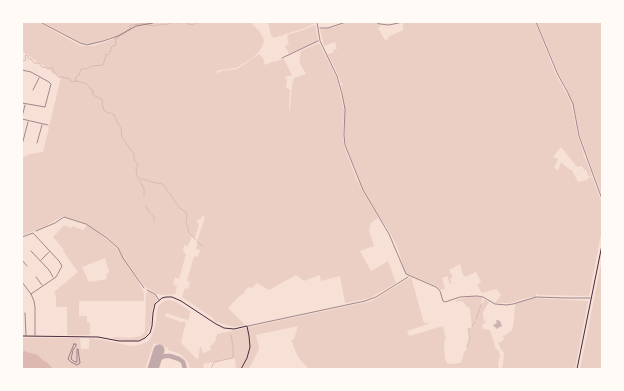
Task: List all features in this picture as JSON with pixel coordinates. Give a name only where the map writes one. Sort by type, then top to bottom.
[{"type":"street","points":[[317,22],[320,41],[337,76],[345,109],[345,144],[363,190],[389,234],[406,274],[436,287],[440,291],[443,302],[473,296],[480,296],[494,304],[513,304],[536,297],[591,298]]},
{"type":"street","points":[[536,22],[558,75],[573,104],[579,136],[602,199]]},
{"type":"street","points":[[282,58],[320,41]]},
{"type":"street","points":[[22,70],[31,72],[51,84],[46,106],[43,107],[22,103]]},
{"type":"street","points":[[33,90],[40,77]]},
{"type":"street","points":[[25,104],[22,118],[48,124]]},
{"type":"street","points":[[22,145],[28,120]]},
{"type":"street","points":[[37,143],[42,123]]},
{"type":"street","points":[[22,237],[33,232],[62,266],[56,277],[30,294]]},
{"type":"street","points":[[577,369],[602,244]]},
{"type":"street","points":[[31,251],[54,278]]},
{"type":"street","points":[[40,261],[50,251]]},
{"type":"street","points":[[22,260],[27,266]]},
{"type":"street","points":[[22,336],[98,336],[119,342],[139,341],[150,333],[155,304],[159,300],[166,297],[175,298],[224,328],[234,329],[376,297],[409,276]]},
{"type":"street","points":[[36,277],[42,286]]},
{"type":"street","points":[[22,282],[36,307],[35,336]]},
{"type":"street","points":[[147,290],[154,294],[159,300]]},
{"type":"street","points":[[26,313],[26,336]]},
{"type":"street","points":[[241,369],[247,358],[250,347],[247,326]]},
{"type":"path","points":[[40,22],[80,43],[87,45],[118,36],[136,26],[153,23]]},
{"type":"path","points":[[318,27],[328,28],[346,22]]},
{"type":"path","points":[[375,22],[389,25],[403,22]]},
{"type":"path","points":[[33,232],[55,223],[64,217],[86,224],[107,238],[118,248],[143,287],[147,290]]},
{"type":"path","points":[[75,344],[76,346],[73,350],[71,359],[77,362],[78,349],[80,363],[77,365],[68,359],[75,344]]},
{"type":"shaded area","points":[[22,22],[38,22],[79,45],[93,46],[113,39],[115,36],[91,44],[83,44],[42,22],[250,22],[259,30],[264,40],[258,53],[236,68],[219,70],[216,72],[237,69],[259,54],[263,58],[265,65],[284,59],[292,75],[285,77],[287,80],[286,87],[290,89],[290,110],[294,78],[306,74],[299,62],[301,51],[319,43],[336,76],[341,96],[344,111],[344,146],[356,178],[378,218],[371,223],[369,230],[374,246],[360,251],[371,271],[388,261],[396,283],[370,298],[345,303],[340,276],[321,281],[320,275],[304,281],[296,275],[269,290],[257,283],[252,288],[248,287],[243,294],[238,297],[228,308],[245,325],[235,327],[214,321],[213,318],[182,297],[185,288],[188,289],[190,282],[187,281],[194,256],[198,257],[200,250],[196,249],[197,241],[205,217],[202,216],[200,220],[198,219],[197,222],[199,224],[195,238],[192,236],[188,246],[184,245],[183,252],[186,254],[179,279],[175,277],[173,285],[177,286],[175,294],[157,294],[144,286],[118,248],[109,238],[85,223],[63,216],[44,227],[23,235],[22,158],[30,154],[43,152],[61,77],[24,53],[22,47]]},
{"type":"shaded area","points":[[268,22],[315,23],[305,28],[274,38],[271,35]]},
{"type":"shaded area","points":[[348,22],[372,22],[379,24],[381,26],[378,28],[385,40],[403,30],[403,23],[405,22],[535,22],[557,77],[569,98],[578,137],[584,154],[583,155],[592,176],[589,177],[586,170],[584,170],[582,166],[577,167],[561,147],[553,157],[558,159],[554,168],[558,170],[561,162],[572,170],[578,182],[592,177],[602,203],[602,229],[589,296],[536,294],[536,297],[530,297],[510,303],[495,303],[501,295],[497,289],[482,293],[477,285],[481,282],[476,272],[465,277],[460,264],[449,270],[453,277],[450,279],[452,283],[450,284],[448,276],[442,278],[445,289],[440,290],[436,286],[405,272],[397,246],[363,189],[346,145],[345,109],[341,85],[343,85],[327,54],[333,53],[333,50],[337,49],[335,42],[324,46],[320,29],[332,28]]},
{"type":"shaded area","points":[[537,22],[602,22],[602,195],[580,136],[574,107]]},
{"type":"shaded area","points":[[315,25],[318,41],[289,54],[285,46],[289,44],[287,35]]},
{"type":"shaded area","points":[[64,225],[83,230],[87,225],[110,241],[137,279],[144,293],[144,301],[79,301],[79,316],[87,316],[87,322],[90,323],[90,335],[67,335],[67,307],[56,307],[56,296],[54,292],[78,272],[63,251],[64,250],[53,237]],"holes":[[[105,258],[109,272],[106,275],[107,279],[89,282],[82,267]]]},
{"type":"shaded area","points":[[602,259],[602,369],[580,369]]},
{"type":"shaded area","points":[[411,277],[424,323],[428,322],[428,324],[407,331],[409,336],[443,326],[446,339],[444,343],[446,361],[448,364],[461,363],[470,339],[467,329],[472,327],[470,308],[463,302],[456,302],[455,300],[470,297],[483,298],[481,303],[483,303],[484,299],[489,302],[483,312],[483,317],[486,323],[482,324],[483,329],[490,330],[496,349],[498,349],[500,356],[498,363],[499,369],[309,369],[298,357],[291,340],[294,339],[298,326],[256,335],[259,347],[249,369],[236,369],[235,358],[203,364],[204,369],[190,369],[188,362],[180,354],[154,343],[145,369],[53,369],[38,355],[22,352],[22,338],[80,338],[81,349],[89,349],[89,338],[131,346],[147,342],[151,338],[159,305],[164,301],[170,300],[190,311],[189,319],[187,320],[166,313],[165,316],[181,322],[186,322],[181,342],[198,359],[200,347],[203,353],[211,350],[210,346],[215,342],[217,334],[372,301]]},
{"type":"shaded area","points":[[149,291],[156,296],[157,300],[152,309],[151,325],[147,335],[143,339],[136,341],[114,339],[113,338],[115,337],[130,338],[141,336],[145,332],[146,293]]},
{"type":"shaded area","points":[[533,298],[588,301],[575,369],[502,369],[504,352],[498,343],[504,340],[503,336],[512,330],[515,304]]},
{"type":"shaded area","points":[[24,351],[38,355],[53,369],[22,369],[22,352]]},
{"type":"building","points":[[497,320],[500,321],[502,326],[496,329],[493,325],[497,323]]},
{"type":"waterway","points":[[75,82],[75,78],[79,75],[81,69],[103,65],[106,54],[108,55],[112,46],[115,46],[115,39],[130,30],[130,26],[146,23],[148,25],[155,26],[162,24],[167,25],[172,22],[182,22]]},
{"type":"waterway","points":[[185,22],[193,25],[197,22]]},
{"type":"waterway","points":[[22,61],[26,60],[26,55],[34,63],[39,63],[43,68],[53,68],[53,73],[56,73],[58,77],[70,79],[72,82],[77,81],[87,84],[94,92],[92,93],[93,95],[103,100],[102,104],[104,110],[114,115],[121,128],[122,138],[134,154],[134,159],[138,166],[136,169],[137,177],[164,185],[175,202],[186,212],[186,223],[189,233],[196,240]]},
{"type":"waterway","points":[[140,181],[144,189],[144,197]]},
{"type":"waterway","points":[[146,206],[154,217],[154,222]]},
{"type":"waterway","points":[[197,242],[203,246]]},
{"type":"waterway","points":[[476,319],[481,305]]},
{"type":"waterway","points":[[472,326],[475,322]]},
{"type":"waterway","points":[[467,347],[470,337],[469,329]]},
{"type":"waterway","points":[[211,369],[214,362],[233,358],[231,335]]},
{"type":"taxiway","points":[[154,366],[156,361],[160,358],[170,356],[183,362],[185,369]]},
{"type":"runway","points":[[153,369],[159,350]]}]
